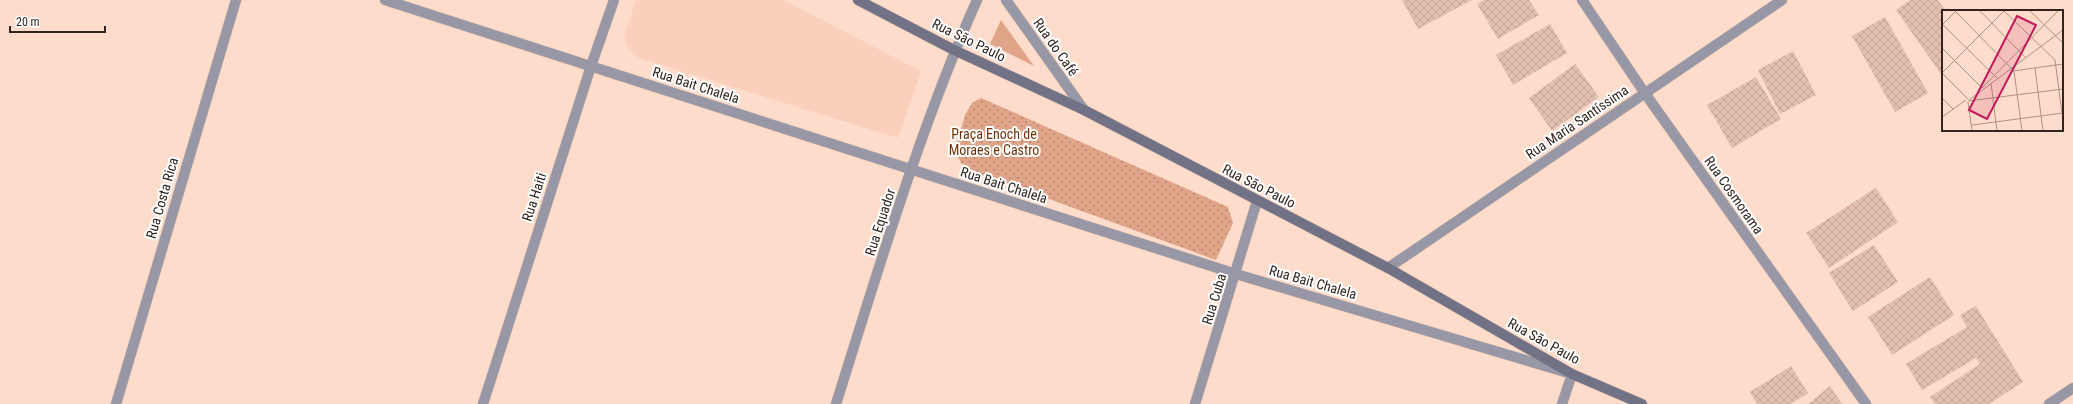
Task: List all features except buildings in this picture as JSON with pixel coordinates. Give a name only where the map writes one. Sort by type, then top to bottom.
[{"type":"main road","name":"Rua São Paulo","points":[[858,0],[954,50],[1084,110],[1388,268],[1572,374],[1642,404]]},
{"type":"street","name":"Rua Costa Rica","points":[[116,404],[236,0]]},
{"type":"street","name":"Rua Bait Chalela","points":[[385,0],[1236,274],[1572,374]]},
{"type":"street","name":"Rua Haiti","points":[[483,404],[590,66],[614,0]]},
{"type":"street","name":"Rua Equador","points":[[836,404],[911,169],[954,50],[977,0]]},
{"type":"street","name":"Rua do Café","points":[[1006,0],[1084,110]]},
{"type":"street","name":"Rua Cosmorama","points":[[1582,0],[1644,92],[1866,404]]},
{"type":"street","name":"Rua Maria Santíssima","points":[[1388,268],[1644,92],[1782,0]]},
{"type":"street","name":"Rua Cuba","points":[[1195,404],[1236,274],[1257,201]]},
{"type":"street","points":[[1562,404],[1572,374]]},
{"type":"street","points":[[2049,404],[2073,388]]},
{"type":"shaded area","points":[[636,0],[783,0],[921,71],[898,138],[639,58],[627,46],[624,36]]},
{"type":"green space","points":[[1001,20],[1034,66],[990,44]]},
{"type":"green space","name":"Praça Enoch de Moraes e Castro","points":[[981,98],[1228,207],[1233,223],[1216,260],[964,168],[958,157],[957,143],[965,115],[972,103]]}]
